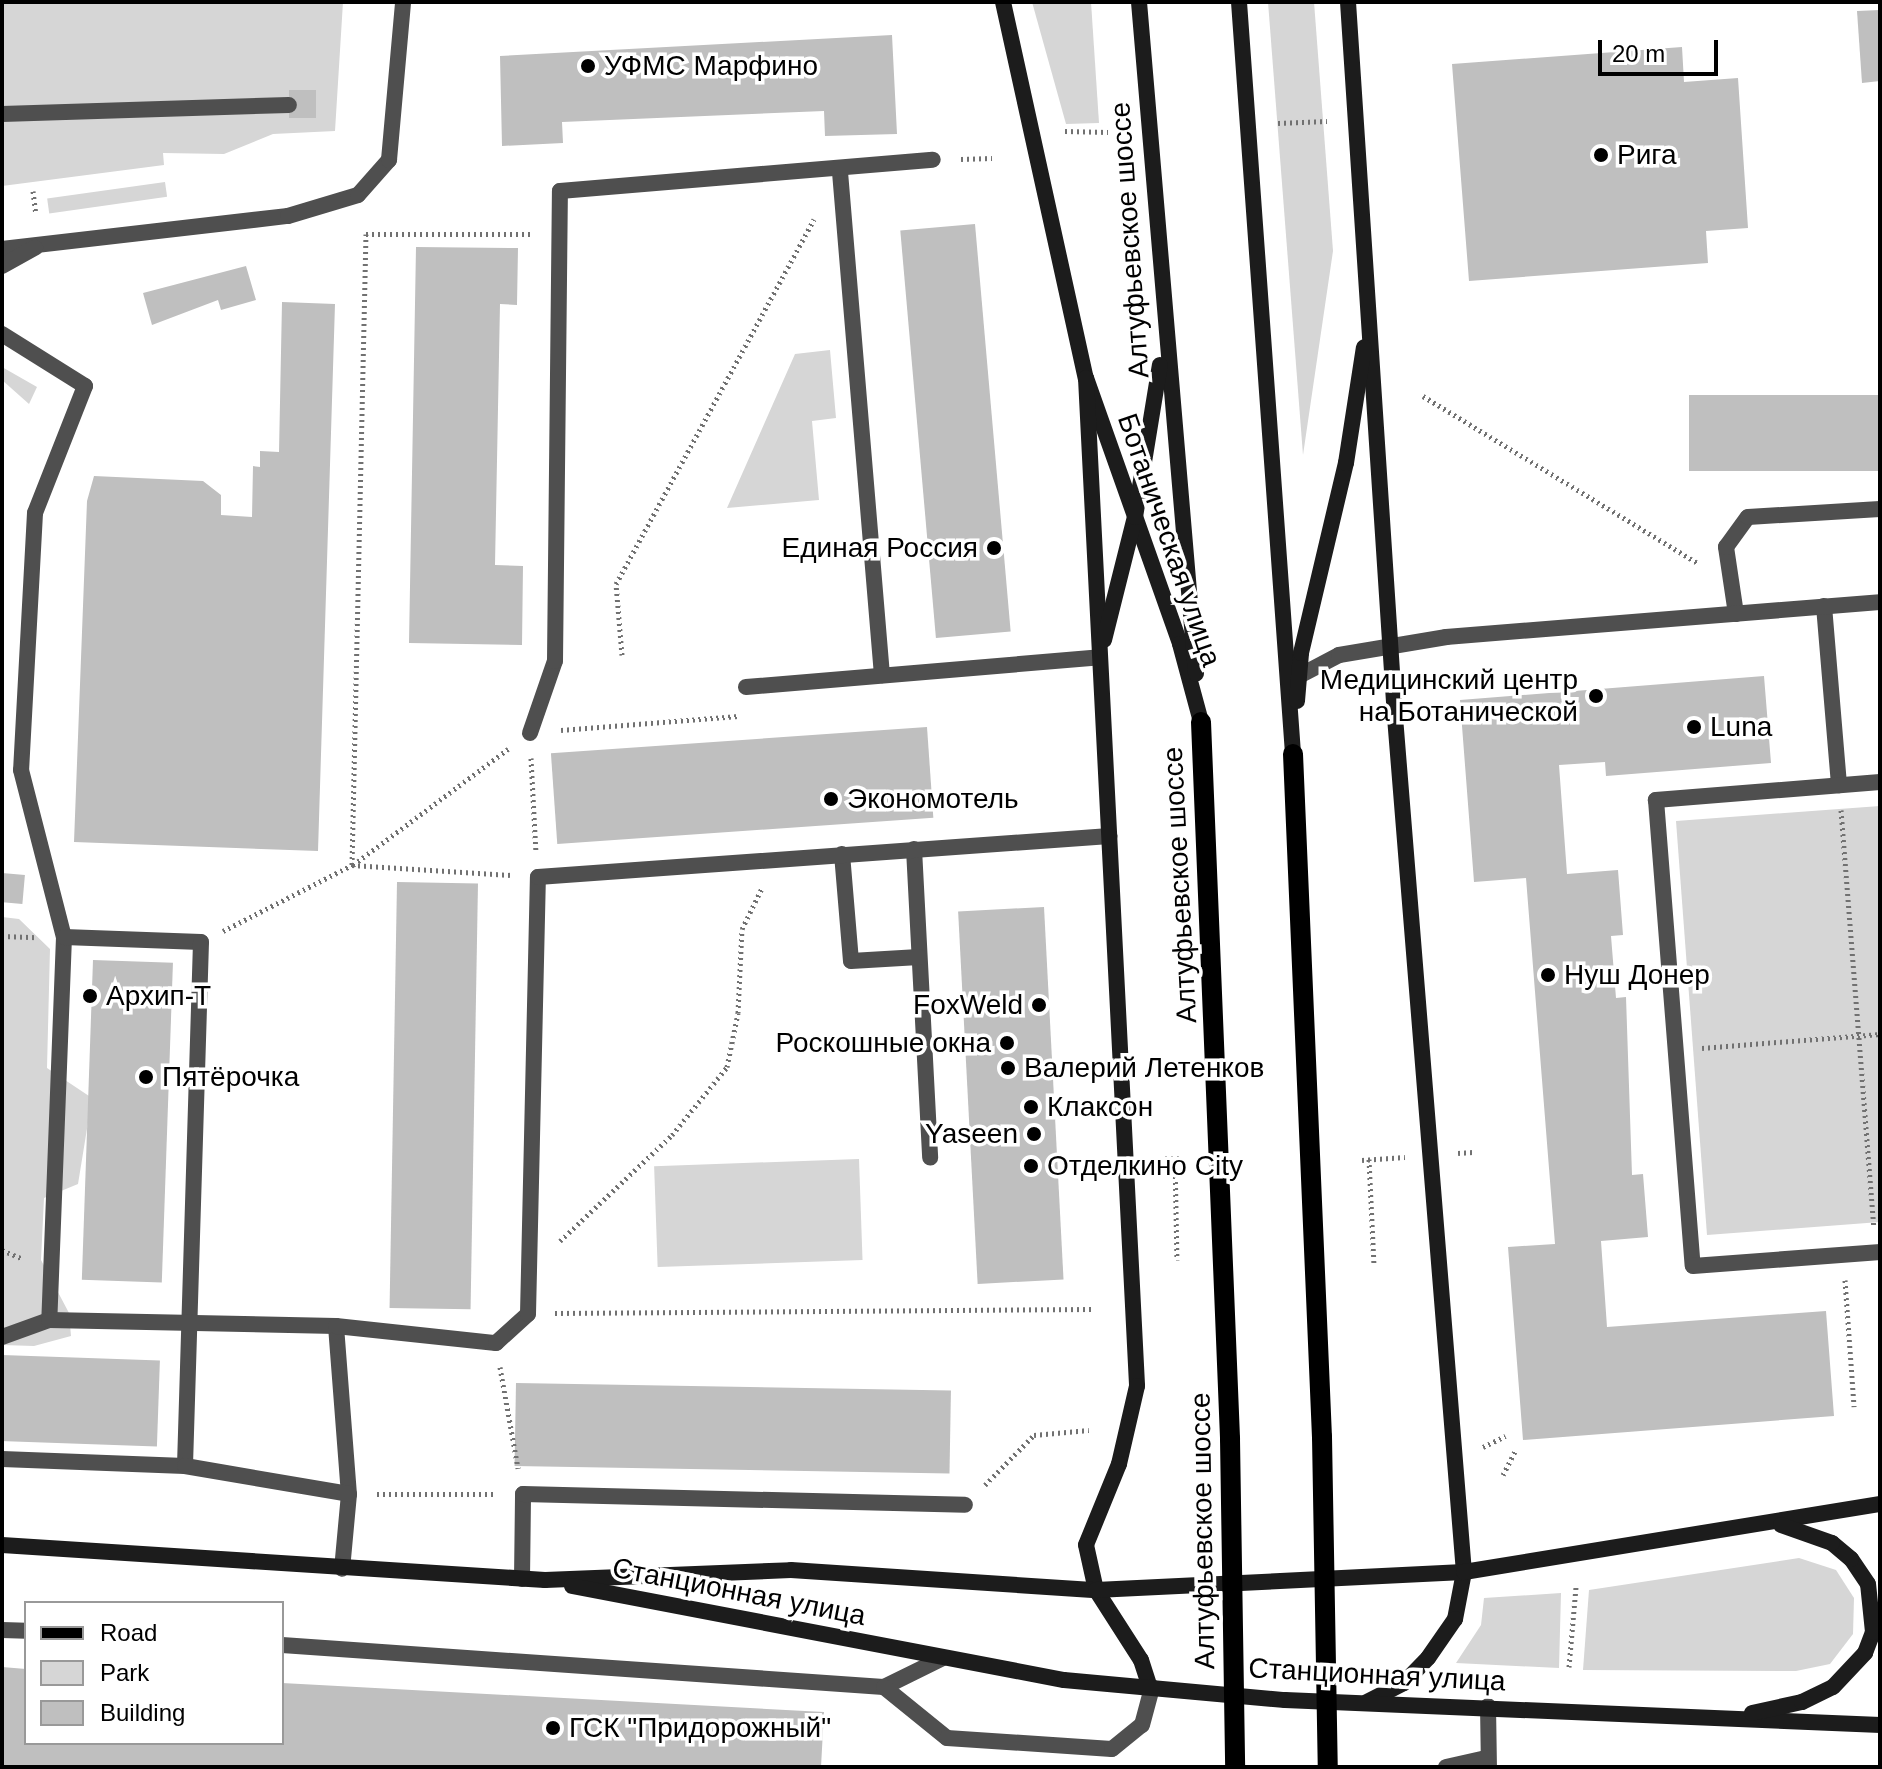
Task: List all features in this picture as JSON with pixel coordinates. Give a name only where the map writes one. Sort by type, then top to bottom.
[{"type":"main road","name":"Ботаническая улица","points":[[1003,2],[1086,378],[1135,517],[1201,722]]},
{"type":"main road","name":"Алтуфьевское шоссе","points":[[1139,2],[1163,319],[1201,722],[1230,1439],[1235,1767]]},
{"type":"main road","points":[[1239,2],[1293,754],[1322,1437],[1328,1767]]},
{"type":"main road","points":[[1348,2],[1370,298],[1390,646],[1464,1572],[1455,1619],[1428,1658],[1404,1683],[1367,1702]]},
{"type":"main road","points":[[1293,754],[1299,676],[1354,418],[1370,298]]},
{"type":"main road","points":[[1100,657],[1135,517],[1163,319]]},
{"type":"main road","points":[[1086,378],[1137,1386],[1119,1464],[1086,1545],[1096,1590],[1141,1660],[1151,1687]]},
{"type":"main road","name":"Станционная улица","points":[[2,1545],[545,1580],[791,1570],[1096,1590],[1464,1572],[1880,1504]]},
{"type":"main road","points":[[1727,1718],[1802,1702],[1833,1687],[1865,1653],[1873,1632],[1868,1584],[1851,1559],[1832,1543],[1776,1523]]},
{"type":"main road","name":"Станционная улица","points":[[545,1580],[943,1658],[1151,1687],[1367,1702],[1880,1725]]},
{"type":"street","points":[[2,249],[288,216],[358,195],[389,160],[403,2]]},
{"type":"street","points":[[2,114],[289,105]]},
{"type":"street","points":[[530,733],[555,661],[560,191],[840,172],[933,160]]},
{"type":"street","points":[[840,172],[882,675]]},
{"type":"street","points":[[2,266],[39,246]]},
{"type":"street","points":[[2,334],[85,386],[35,513],[21,770],[64,937],[49,1320]]},
{"type":"street","points":[[1736,614],[1726,547],[1748,517],[1880,509]]},
{"type":"street","points":[[1299,676],[1339,655],[1390,646],[1880,602]]},
{"type":"street","points":[[1824,606],[1839,785]]},
{"type":"street","points":[[746,687],[1100,657]]},
{"type":"street","points":[[1878,1252],[1693,1266],[1656,800],[1880,782]]},
{"type":"street","points":[[2,1337],[49,1320],[336,1326],[496,1343],[528,1314],[538,877],[1110,836]]},
{"type":"street","points":[[914,849],[930,1158]]},
{"type":"street","points":[[842,854],[851,961],[919,957]]},
{"type":"street","points":[[64,937],[201,942],[185,1466]]},
{"type":"street","points":[[336,1326],[349,1494],[342,1569]]},
{"type":"street","points":[[2,1459],[185,1466],[349,1494]]},
{"type":"street","points":[[522,1579],[523,1494],[965,1505]]},
{"type":"street","points":[[2,1630],[24,1631]]},
{"type":"street","points":[[284,1645],[884,1687],[943,1658]]},
{"type":"street","points":[[884,1687],[947,1738],[1112,1749],[1142,1725],[1151,1687]]},
{"type":"street","points":[[1446,1767],[1488,1763],[1488,1706]]},
{"type":"path","points":[[1278,123],[1332,120]]},
{"type":"path","points":[[1065,131],[1108,132]]},
{"type":"path","points":[[622,655],[616,584],[840,172]]},
{"type":"path","points":[[33,191],[36,214]]},
{"type":"path","points":[[352,865],[366,234],[560,234]]},
{"type":"path","points":[[1423,396],[1731,583]]},
{"type":"path","points":[[201,942],[352,865],[530,733],[750,715],[746,687]]},
{"type":"path","points":[[352,865],[538,877],[530,733]]},
{"type":"path","points":[[1839,785],[1878,1252]]},
{"type":"path","points":[[529,1269],[672,1135],[727,1067],[738,1013],[742,929],[776,859]]},
{"type":"path","points":[[1676,1050],[1880,1034]]},
{"type":"path","points":[[1453,1154],[1473,1152]]},
{"type":"path","points":[[1374,1265],[1365,1159],[1410,1157]]},
{"type":"path","points":[[1165,1158],[1183,1158]]},
{"type":"path","points":[[1175,1158],[1177,1260]]},
{"type":"path","points":[[1843,1254],[1854,1407]]},
{"type":"path","points":[[528,1314],[1094,1309]]},
{"type":"path","points":[[349,1494],[523,1494],[496,1343]]},
{"type":"path","points":[[965,1505],[1034,1435],[1089,1430]]},
{"type":"path","points":[[1483,1447],[1506,1436]]},
{"type":"path","points":[[1503,1475],[1515,1451]]},
{"type":"path","points":[[1569,1667],[1576,1587]]},
{"type":"green space","points":[[2,2],[343,2],[335,131],[273,134],[224,154],[163,153],[164,165],[2,186]]},
{"type":"green space","points":[[1032,2],[1091,2],[1099,123],[1066,124]]},
{"type":"green space","points":[[1268,2],[1314,2],[1333,251],[1303,455]]},
{"type":"green space","points":[[165,182],[167,197],[49,213],[47,199]]},
{"type":"green space","points":[[830,350],[836,418],[812,421],[819,500],[727,508],[795,354]]},
{"type":"green space","points":[[2,367],[37,387],[29,404],[2,380]]},
{"type":"green space","points":[[1880,806],[1880,1222],[1707,1235],[1676,821]]},
{"type":"green space","points":[[2,917],[19,919],[50,949],[47,1068],[92,1098],[78,1184],[44,1198],[41,1260],[69,1313],[71,1336],[34,1346],[2,1345]]},
{"type":"green space","points":[[859,1159],[863,1260],[658,1267],[654,1166]]},
{"type":"green space","points":[[1799,1558],[1836,1570],[1854,1598],[1853,1634],[1830,1664],[1796,1671],[1583,1670],[1589,1590]]},
{"type":"green space","points":[[1561,1593],[1559,1668],[1456,1663],[1481,1625],[1484,1598]]},
{"type":"building","points":[[1880,10],[1880,81],[1862,83],[1857,11]]},
{"type":"building","points":[[892,35],[897,134],[825,136],[824,111],[562,122],[563,143],[502,146],[500,56]]},
{"type":"building","name":"Рига","points":[[1682,47],[1684,82],[1738,78],[1748,228],[1706,231],[1708,263],[1469,281],[1452,64]]},
{"type":"building","points":[[289,90],[316,90],[316,118],[289,118]]},
{"type":"building","points":[[975,224],[1011,631],[936,638],[900,231]]},
{"type":"building","points":[[416,247],[518,248],[517,305],[500,304],[495,565],[523,566],[522,645],[409,643]]},
{"type":"building","points":[[246,266],[256,300],[221,310],[218,300],[152,325],[143,293]]},
{"type":"building","points":[[282,302],[335,304],[318,851],[74,842],[87,501],[94,476],[203,481],[221,495],[221,515],[252,517],[253,466],[260,467],[260,451],[279,452]]},
{"type":"building","points":[[1689,395],[1880,395],[1880,471],[1689,471]]},
{"type":"building","points":[[1764,676],[1771,763],[1606,776],[1605,762],[1559,765],[1567,874],[1618,870],[1623,935],[1611,936],[1616,998],[1626,997],[1632,1175],[1643,1174],[1648,1237],[1601,1241],[1607,1327],[1826,1311],[1834,1416],[1523,1440],[1508,1247],[1555,1244],[1526,878],[1474,882],[1460,700]]},
{"type":"building","points":[[927,727],[933,818],[557,844],[551,753]]},
{"type":"building","points":[[2,873],[25,875],[22,904],[2,902]]},
{"type":"building","points":[[397,882],[478,883],[471,1309],[390,1308]]},
{"type":"building","points":[[1044,907],[1064,1279],[978,1284],[958,912]]},
{"type":"building","points":[[93,960],[173,963],[162,1283],[82,1280]]},
{"type":"building","points":[[2,1355],[160,1361],[157,1446],[2,1441]]},
{"type":"building","points":[[516,1383],[951,1391],[949,1474],[515,1466]]},
{"type":"building","name":"ГСК \"Придорожный\"","points":[[2,1667],[24,1669],[24,1745],[284,1745],[284,1683],[824,1712],[821,1767],[2,1767]]},
{"type":"place","name":"УФМС Марфино","points":[[588,66]]},
{"type":"place","name":"Рига","points":[[1601,155]]},
{"type":"place","name":"Единая Россия","points":[[994,548]]},
{"type":"place","name":"Медицинский центр на Ботанической","points":[[1596,696]]},
{"type":"place","name":"Luna","points":[[1694,727]]},
{"type":"place","name":"Экономотель","points":[[831,799]]},
{"type":"place","name":"Нуш Донер","points":[[1548,975]]},
{"type":"place","name":"Архип-Т","points":[[90,996]]},
{"type":"place","name":"FoxWeld","points":[[1039,1005]]},
{"type":"place","name":"Роскошные окна","points":[[1007,1043]]},
{"type":"place","name":"Валерий Летенков","points":[[1008,1068]]},
{"type":"place","name":"Пятёрочка","points":[[146,1077]]},
{"type":"place","name":"Клаксон","points":[[1031,1107]]},
{"type":"place","name":"Yaseen","points":[[1034,1134]]},
{"type":"place","name":"Отделкино City","points":[[1031,1166]]},
{"type":"place","name":"ГСК \"Придорожный\"","points":[[553,1728]]}]
